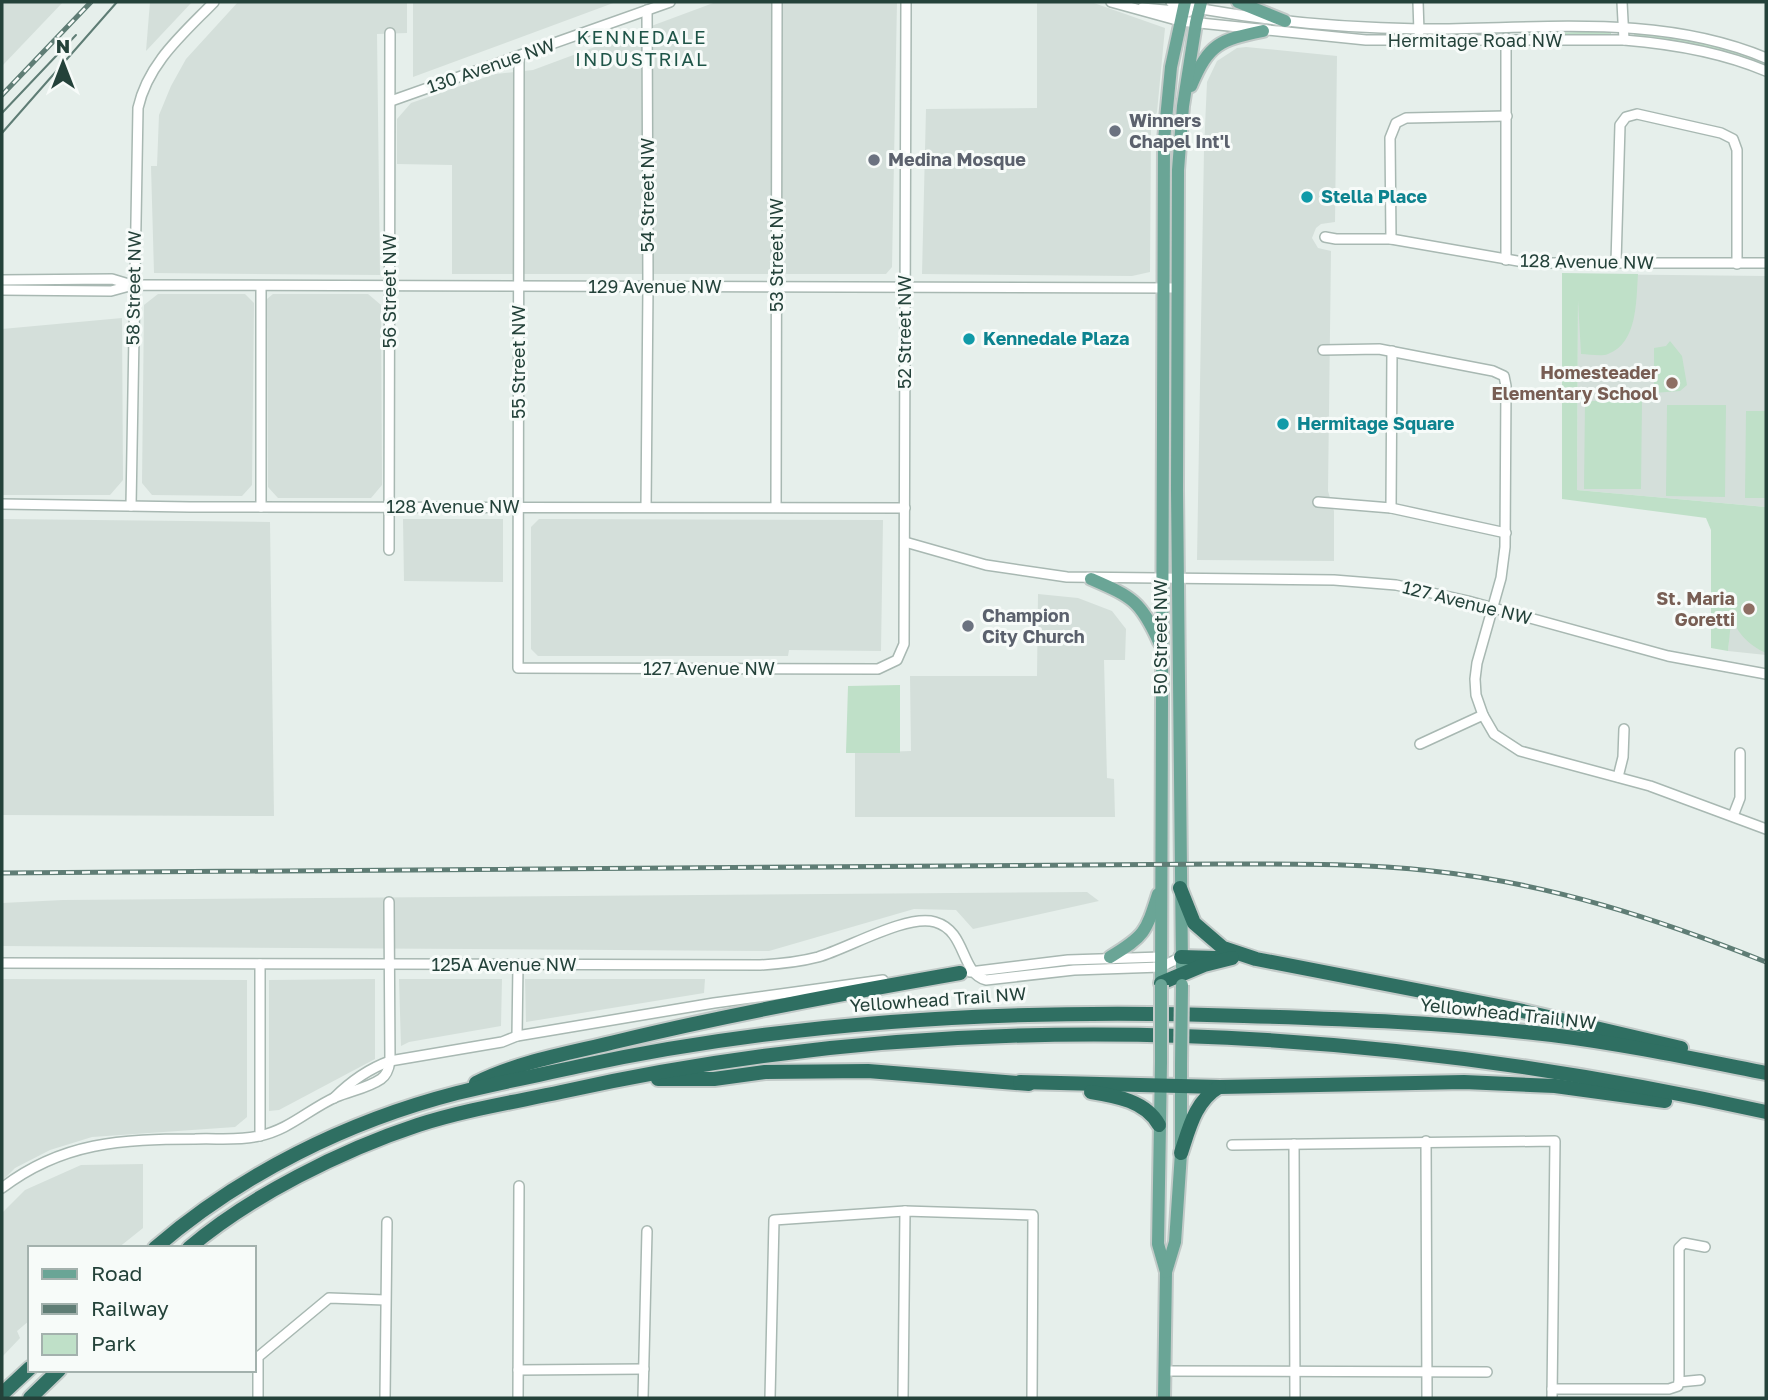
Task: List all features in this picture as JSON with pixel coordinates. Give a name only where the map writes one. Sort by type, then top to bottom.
[{"type":"highway","points":[[1181,888],[1194,923],[1223,948],[1256,959],[1514,1009],[1661,1042],[1766,1072]]},
{"type":"highway","points":[[1181,957],[1256,959]]},
{"type":"highway","points":[[1161,984],[1182,979],[1232,958]]},
{"type":"highway","points":[[456,1093],[503,1069],[659,1031],[966,972]]},
{"type":"highway","name":"Yellowhead Trail NW","points":[[158,1246],[233,1191],[305,1149],[376,1118],[456,1093],[630,1055],[758,1035],[914,1020],[1054,1012],[1343,1019],[1490,1028],[1618,1045],[1766,1072]]},
{"type":"highway","points":[[192,1246],[239,1212],[314,1169],[418,1125],[617,1079],[770,1054],[886,1041],[1017,1034],[1197,1035],[1334,1045],[1479,1061],[1633,1085],[1766,1112]]},
{"type":"highway","points":[[617,1079],[714,1079],[765,1072],[869,1071],[1020,1083],[1181,1087],[1417,1082],[1514,1084],[1555,1086],[1689,1104],[1736,1106]]},
{"type":"highway","points":[[1020,1083],[1114,1096],[1146,1110],[1159,1125]]},
{"type":"highway","points":[[1181,1153],[1192,1119],[1200,1105],[1212,1091],[1220,1087]]},
{"type":"highway","points":[[2,1394],[28,1369]]},
{"type":"highway","points":[[30,1398],[57,1372]]},
{"type":"main road","points":[[1238,2],[1285,20]]},
{"type":"main road","name":"50 Street NW","points":[[1166,1272],[1158,1244],[1162,580],[1170,288],[1183,106],[1200,5]]},
{"type":"main road","name":"50 Street NW","points":[[1164,1398],[1166,1272],[1175,1242],[1181,1153],[1182,979],[1178,580],[1164,140],[1171,67],[1181,8]]},
{"type":"main road","points":[[1183,106],[1202,61],[1219,44],[1237,36],[1263,32]]},
{"type":"main road","points":[[1091,579],[1126,594],[1139,604],[1162,647]]},
{"type":"main road","points":[[1110,957],[1132,944],[1147,928],[1161,884]]},
{"type":"main road","points":[[1161,962],[1181,957]]},
{"type":"street","name":"58 Street NW","points":[[131,506],[136,117],[143,88],[151,71],[214,2]]},
{"type":"street","name":"130 Avenue NW","points":[[391,101],[670,2]]},
{"type":"street","name":"53 Street NW","points":[[776,507],[777,2]]},
{"type":"street","name":"52 Street NW","points":[[897,660],[904,644],[906,2]]},
{"type":"street","points":[[1111,2],[1134,8],[1181,8]]},
{"type":"street","points":[[1418,2],[1419,41]]},
{"type":"street","points":[[1622,2],[1624,40]]},
{"type":"street","name":"Hermitage Road NW","points":[[1181,8],[1200,5],[1285,20],[1419,29],[1623,27],[1699,37],[1766,58]]},
{"type":"street","name":"Hermitage Road NW","points":[[1181,8],[1196,23],[1263,32],[1366,40],[1624,40],[1696,50],[1766,71]]},
{"type":"street","name":"54 Street NW","points":[[646,507],[647,10]]},
{"type":"street","points":[[1506,29],[1506,260]]},
{"type":"street","name":"56 Street NW","points":[[389,550],[390,33]]},
{"type":"street","name":"55 Street NW","points":[[518,668],[519,57]]},
{"type":"street","points":[[1616,263],[1619,130],[1626,117],[1643,115],[1721,133],[1733,139],[1737,150],[1737,264]]},
{"type":"street","points":[[1391,239],[1390,138],[1396,123],[1406,118],[1507,116]]},
{"type":"street","name":"128 Avenue NW","points":[[1325,237],[1391,239],[1529,263],[1766,263]]},
{"type":"street","name":"129 Avenue NW","points":[[2,280],[113,279],[134,285]]},
{"type":"street","name":"129 Avenue NW","points":[[2,290],[111,291],[134,285],[1170,288]]},
{"type":"street","points":[[261,286],[261,507]]},
{"type":"street","points":[[1323,350],[1368,348],[1392,351],[1493,370],[1504,376],[1506,533],[1502,569],[1476,670],[1476,695],[1494,734],[1514,748],[1618,777],[1766,829]]},
{"type":"street","points":[[1391,508],[1392,351]]},
{"type":"street","points":[[1318,502],[1391,508],[1506,533]]},
{"type":"street","name":"128 Avenue NW","points":[[2,504],[905,508]]},
{"type":"street","points":[[905,542],[986,565],[1045,575],[1162,580]]},
{"type":"street","name":"127 Avenue NW","points":[[1162,580],[1361,582],[1421,590],[1668,656],[1719,668],[1766,674]]},
{"type":"street","name":"127 Avenue NW","points":[[518,668],[861,669],[883,668],[897,660]]},
{"type":"street","points":[[1420,744],[1483,715]]},
{"type":"street","points":[[1618,777],[1623,757],[1624,729]]},
{"type":"street","points":[[1733,816],[1740,798],[1740,753]]},
{"type":"street","points":[[2,1188],[18,1175],[53,1158],[104,1142],[260,1136],[291,1125],[334,1098],[380,1079],[387,1072],[390,1061],[389,902]]},
{"type":"street","name":"125A Avenue NW","points":[[2,963],[782,964],[819,956],[920,920],[937,923],[950,930],[958,940],[966,972]]},
{"type":"street","points":[[334,1098],[349,1082],[390,1061],[502,1042],[517,1036],[727,1001],[859,983],[1110,957],[1161,962]]},
{"type":"street","points":[[966,972],[991,980],[1161,962]]},
{"type":"street","points":[[260,964],[260,1136]]},
{"type":"street","points":[[517,1036],[518,965]]},
{"type":"street","points":[[1426,1141],[1427,1398]]},
{"type":"street","points":[[1231,1145],[1555,1141],[1552,1394],[1669,1389],[1678,1386],[1679,1248],[1684,1243],[1705,1247]]},
{"type":"street","points":[[1294,1144],[1295,1398]]},
{"type":"street","points":[[518,1398],[519,1186]]},
{"type":"street","points":[[903,1398],[905,1211]]},
{"type":"street","points":[[770,1398],[774,1220],[905,1211],[1033,1215],[1032,1398]]},
{"type":"street","points":[[385,1398],[387,1222]]},
{"type":"street","points":[[643,1398],[647,1231]]},
{"type":"street","points":[[258,1398],[258,1357],[329,1298],[385,1300]]},
{"type":"street","points":[[518,1370],[643,1369]]},
{"type":"street","points":[[1164,1371],[1487,1372]]},
{"type":"street","points":[[1679,1382],[1700,1380]]},
{"type":"shaded area","points":[[2,2],[63,2],[2,66]]},
{"type":"shaded area","points":[[150,2],[192,2],[146,51]]},
{"type":"shaded area","points":[[238,2],[407,2],[407,33],[377,34],[380,275],[154,273],[151,166],[157,166],[159,115],[186,59]]},
{"type":"shaded area","points":[[413,2],[616,2],[413,77]]},
{"type":"shaded area","points":[[716,2],[897,2],[892,267],[886,274],[452,274],[452,165],[397,164],[397,119],[411,103],[495,74],[533,70]]},
{"type":"shaded area","points":[[1037,2],[1091,2],[1165,28],[1157,112],[1151,125],[1150,272],[1132,276],[922,274],[926,109],[1037,108]]},
{"type":"shaded area","points":[[1237,48],[1337,56],[1335,222],[1321,224],[1312,238],[1318,248],[1331,251],[1328,491],[1334,511],[1334,561],[1197,560],[1207,82],[1217,61]]},
{"type":"shaded area","name":"Homesteader Elementary School","points":[[1578,274],[1766,276],[1766,507],[1577,490]]},
{"type":"shaded area","points":[[158,294],[245,294],[254,303],[252,485],[242,496],[152,495],[142,483],[144,305]]},
{"type":"shaded area","points":[[273,294],[368,294],[381,305],[382,485],[371,498],[278,498],[268,487],[267,299]]},
{"type":"shaded area","points":[[122,318],[123,480],[110,495],[2,495],[2,329]]},
{"type":"shaded area","points":[[2,519],[270,522],[274,816],[2,815]]},
{"type":"shaded area","points":[[403,519],[503,519],[503,582],[404,581]]},
{"type":"shaded area","points":[[539,519],[883,520],[881,651],[789,650],[788,656],[538,656],[531,649],[531,527]]},
{"type":"shaded area","name":"St. Maria Goretti","points":[[1766,561],[1766,655],[1728,651],[1734,567]]},
{"type":"shaded area","points":[[1038,594],[1078,598],[1112,611],[1126,629],[1125,660],[1104,660],[1107,778],[1114,779],[1115,817],[855,817],[855,753],[911,751],[910,676],[1037,676]]},
{"type":"shaded area","points":[[1087,892],[1099,901],[973,929],[956,910],[914,909],[769,951],[2,946],[2,903],[63,900]]},
{"type":"shaded area","points":[[2,979],[247,980],[247,1117],[235,1127],[92,1137],[50,1150],[15,1168],[2,1181]]},
{"type":"shaded area","points":[[375,979],[375,1059],[279,1110],[269,1111],[269,980]]},
{"type":"shaded area","points":[[399,979],[502,979],[501,1026],[409,1042],[401,1046]]},
{"type":"shaded area","points":[[525,979],[705,979],[704,993],[526,1022]]},
{"type":"shaded area","points":[[143,1164],[143,1228],[120,1246],[28,1246],[28,1322],[17,1331],[20,1338],[2,1357],[2,1213],[25,1190],[81,1165]]},
{"type":"green space","points":[[1611,31],[1611,34],[1606,36],[1519,38],[1519,34]]},
{"type":"green space","points":[[1635,32],[1718,46],[1766,61],[1766,67],[1704,48],[1640,37],[1634,35]]},
{"type":"green space","points":[[1562,273],[1638,274],[1636,308],[1630,331],[1625,341],[1608,354],[1581,354],[1578,300],[1577,490],[1766,507],[1766,653],[1743,637],[1735,625],[1732,612],[1728,651],[1711,648],[1711,530],[1706,518],[1562,499]]},
{"type":"green space","points":[[1670,341],[1682,356],[1687,385],[1680,391],[1654,393],[1654,348],[1666,346]]},
{"type":"green space","points":[[1585,401],[1642,401],[1641,489],[1584,489]]},
{"type":"green space","points":[[1667,405],[1726,405],[1725,497],[1666,496]]},
{"type":"green space","points":[[1746,411],[1766,411],[1766,498],[1745,498]]},
{"type":"green space","points":[[900,685],[900,753],[846,753],[848,686]]},
{"type":"tram line","points":[[2,133],[117,2]]},
{"type":"tram line","points":[[2,113],[76,35]]},
{"type":"railway","points":[[2,95],[91,2]]},
{"type":"railway","points":[[2,873],[1218,864],[1379,867],[1475,877],[1560,894],[1643,917],[1766,962]]},
{"type":"place","name":"Winners Chapel Int'l","points":[[1115,131]]},
{"type":"place","name":"Medina Mosque","points":[[874,160]]},
{"type":"place","name":"Stella Place","points":[[1307,197]]},
{"type":"place","name":"Kennedale Plaza","points":[[969,339]]},
{"type":"place","name":"Homesteader Elementary School","points":[[1672,383]]},
{"type":"place","name":"Hermitage Square","points":[[1283,424]]},
{"type":"place","name":"St. Maria Goretti","points":[[1749,609]]},
{"type":"place","name":"Champion City Church","points":[[968,626]]},
{"type":"district","name":"KENNEDALE INDUSTRIAL","points":[[642,48]]}]
